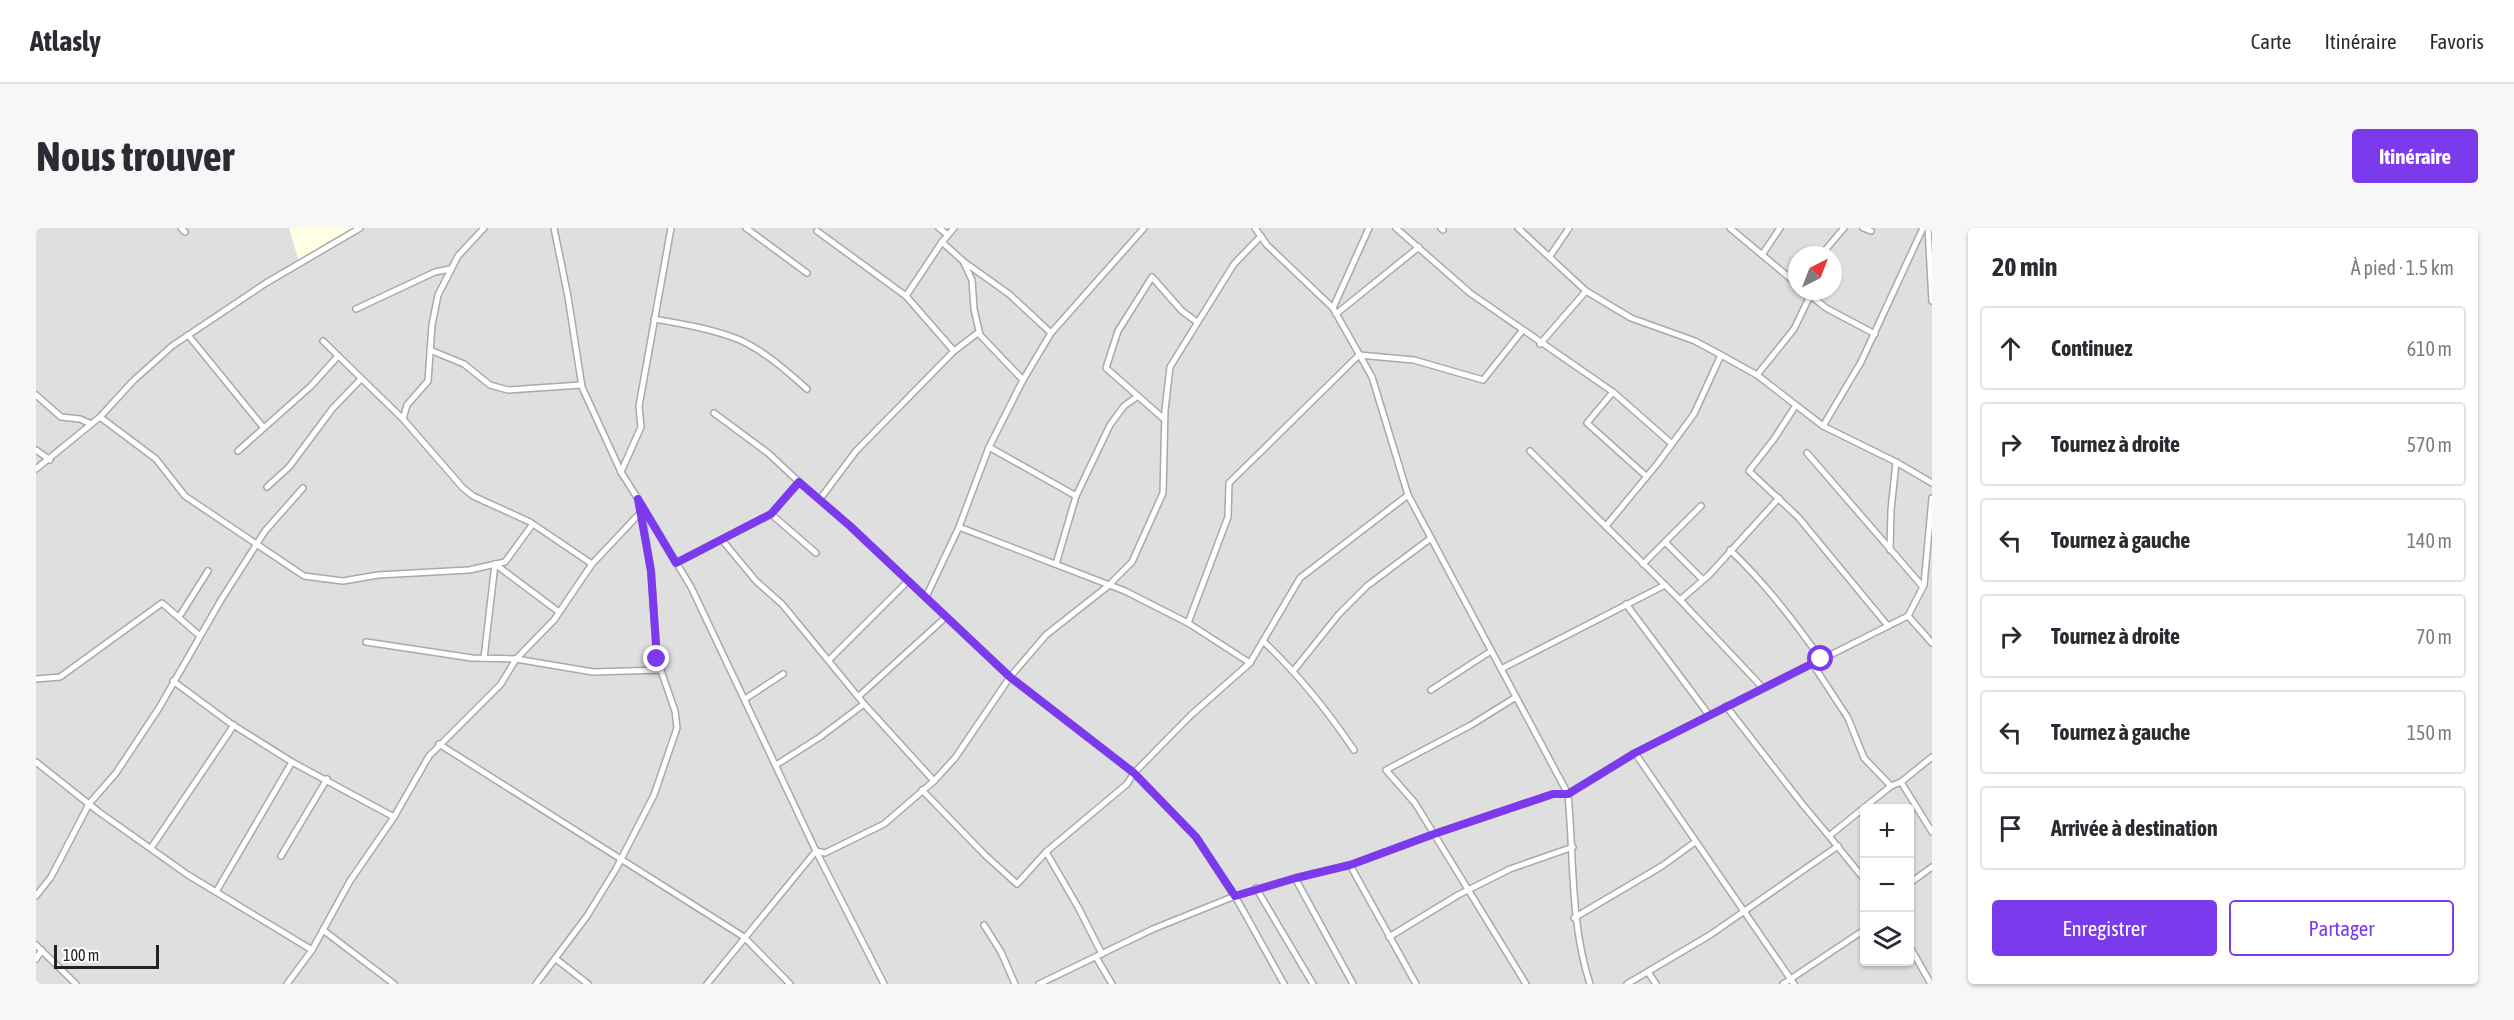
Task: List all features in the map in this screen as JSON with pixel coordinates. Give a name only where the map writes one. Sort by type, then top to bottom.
[{"type":"street","points":[[36,469],[50,460],[99,417],[133,381],[188,334],[266,283],[360,228]]},
{"type":"street","points":[[402,419],[407,405],[428,381],[438,295],[458,256],[484,228]]},
{"type":"street","points":[[554,228],[568,297],[581,385],[621,472],[692,587],[816,851],[883,984]]},
{"type":"street","points":[[621,472],[641,427],[639,406],[670,228]]},
{"type":"street","points":[[746,228],[807,273]]},
{"type":"street","points":[[939,228],[948,235]]},
{"type":"street","points":[[906,296],[954,228]]},
{"type":"street","points":[[926,597],[959,527],[989,447],[1023,380],[1051,333],[1143,228]]},
{"type":"street","points":[[1255,228],[1267,245],[1334,311],[1372,377],[1408,495],[1568,794],[1573,847],[1574,918],[1590,984]]},
{"type":"street","points":[[1334,311],[1369,228]]},
{"type":"street","points":[[1396,228],[1470,293],[1540,344],[1613,392],[1672,444]]},
{"type":"street","points":[[1518,228],[1586,291],[1631,318],[1695,341],[1721,355],[1757,375],[1823,426],[1896,462],[1932,483]]},
{"type":"street","points":[[1550,256],[1569,228]]},
{"type":"street","points":[[1730,228],[1788,276]]},
{"type":"street","points":[[1762,255],[1780,228]]},
{"type":"street","points":[[1829,246],[1844,228]]},
{"type":"street","points":[[1863,228],[1871,231]]},
{"type":"street","points":[[1925,228],[1931,264],[1932,301]]},
{"type":"street","points":[[1823,426],[1875,334],[1925,228]]},
{"type":"street","points":[[817,231],[906,296],[954,351]]},
{"type":"street","points":[[816,851],[825,853],[884,824],[934,781],[955,758],[1010,677],[1046,635],[1108,586],[1132,562],[1163,493],[1164,419],[1170,368],[1234,264],[1261,236]]},
{"type":"street","points":[[942,242],[963,261],[1009,294],[1051,333]]},
{"type":"street","points":[[1334,311],[1419,247]]},
{"type":"street","points":[[963,261],[972,280],[974,309],[980,335],[1023,380]]},
{"type":"street","points":[[356,309],[435,272],[450,269]]},
{"type":"street","points":[[1164,419],[1106,368],[1118,331],[1152,278],[1182,311],[1197,322]]},
{"type":"street","points":[[1540,344],[1586,291]]},
{"type":"street","points":[[1757,375],[1794,329],[1805,300]]},
{"type":"street","points":[[1815,300],[1875,334]]},
{"type":"street","points":[[654,319],[692,326],[740,341],[784,369],[807,389]]},
{"type":"street","points":[[1188,623],[1228,517],[1229,483],[1359,355],[1414,360],[1483,380],[1522,331]]},
{"type":"street","points":[[820,499],[856,451],[954,351],[980,332]]},
{"type":"street","points":[[188,334],[263,427]]},
{"type":"street","points":[[323,341],[402,419],[463,488],[473,496],[532,525],[592,564]]},
{"type":"street","points":[[430,350],[464,364],[490,385],[508,390],[581,385]]},
{"type":"street","points":[[1606,526],[1694,414],[1721,355]]},
{"type":"street","points":[[238,451],[311,386],[338,356]]},
{"type":"street","points":[[267,487],[289,467],[333,408],[361,379]]},
{"type":"street","points":[[1613,392],[1587,423],[1646,476]]},
{"type":"street","points":[[36,395],[61,417],[80,419],[91,424]]},
{"type":"street","points":[[1056,564],[1076,496],[1114,417],[1138,396]]},
{"type":"street","points":[[1796,405],[1774,439],[1749,471],[1798,517],[1888,626]]},
{"type":"street","points":[[714,413],[768,453],[820,499],[1010,677],[1134,773],[1196,837],[1235,896],[1284,984]]},
{"type":"street","points":[[99,417],[156,459],[185,496],[304,576],[343,581],[378,575],[469,570],[505,562],[532,525]]},
{"type":"street","points":[[989,447],[1076,496]]},
{"type":"street","points":[[36,450],[50,460]]},
{"type":"street","points":[[1530,451],[1680,600],[1764,688]]},
{"type":"street","points":[[1807,453],[1923,587]]},
{"type":"street","points":[[1890,550],[1896,462]]},
{"type":"street","points":[[676,563],[771,514],[799,482]]},
{"type":"street","points":[[36,896],[51,877],[89,804],[116,773],[159,708],[173,681],[265,531],[303,488]]},
{"type":"street","points":[[922,789],[985,855],[1017,884],[1047,852],[1127,784],[1134,773],[1191,715],[1250,663],[1300,578],[1408,495]]},
{"type":"street","points":[[1680,600],[1703,580],[1779,498]]},
{"type":"street","points":[[1040,984],[1153,929],[1256,888],[1350,865],[1553,794],[1568,794],[1635,753],[1908,616],[1923,587],[1932,498]]},
{"type":"street","points":[[536,984],[586,916],[621,860],[654,795],[677,728],[675,711],[657,659],[651,571],[638,499]]},
{"type":"street","points":[[1643,564],[1701,506]]},
{"type":"street","points":[[287,984],[312,950],[350,881],[394,817],[429,756],[501,684],[516,659],[559,612],[592,564],[641,512]]},
{"type":"street","points":[[771,514],[816,553]]},
{"type":"street","points":[[959,527],[1125,591],[1188,623],[1250,663]]},
{"type":"street","points":[[1294,670],[1339,614],[1367,586],[1431,538]]},
{"type":"street","points":[[722,540],[756,581],[782,604],[864,704],[934,781]]},
{"type":"street","points":[[1665,542],[1703,580]]},
{"type":"street","points":[[1730,550],[1774,597],[1821,659]]},
{"type":"street","points":[[495,564],[559,612]]},
{"type":"street","points":[[484,658],[495,564]]},
{"type":"street","points":[[179,617],[208,571]]},
{"type":"street","points":[[829,660],[908,581]]},
{"type":"street","points":[[1501,669],[1665,585]]},
{"type":"street","points":[[36,679],[60,677],[162,603],[200,636]]},
{"type":"street","points":[[1626,604],[1709,715]]},
{"type":"street","points":[[1908,616],[1932,643]]},
{"type":"street","points":[[859,696],[946,617]]},
{"type":"street","points":[[1263,641],[1294,670],[1334,720],[1354,750]]},
{"type":"street","points":[[366,642],[484,658],[516,659],[593,672],[661,670]]},
{"type":"street","points":[[1431,690],[1491,651]]},
{"type":"street","points":[[1812,663],[1848,718],[1864,758],[1891,786]]},
{"type":"street","points":[[745,699],[783,674]]},
{"type":"street","points":[[173,681],[234,725],[292,762],[394,817]]},
{"type":"street","points":[[1516,697],[1461,731],[1386,770],[1415,803],[1526,984]]},
{"type":"street","points":[[776,765],[864,704]]},
{"type":"street","points":[[1726,706],[1795,796],[1860,874]]},
{"type":"street","points":[[151,848],[234,725]]},
{"type":"street","points":[[439,744],[744,937],[790,984]]},
{"type":"street","points":[[1635,753],[1792,982]]},
{"type":"street","points":[[1829,836],[1891,786],[1902,782],[1932,757]]},
{"type":"street","points":[[36,762],[89,804],[151,848],[216,892],[312,950]]},
{"type":"street","points":[[216,892],[292,762]]},
{"type":"street","points":[[280,856],[327,779]]},
{"type":"street","points":[[1902,782],[1931,830]]},
{"type":"street","points":[[1574,918],[1662,866],[1695,842]]},
{"type":"street","points":[[1627,984],[1745,911],[1838,846]]},
{"type":"street","points":[[1389,937],[1469,889],[1510,869],[1573,847]]},
{"type":"street","points":[[707,984],[816,851]]},
{"type":"street","points":[[1047,852],[1102,954]]},
{"type":"street","points":[[1350,865],[1416,984]]},
{"type":"street","points":[[1914,880],[1932,867]]},
{"type":"street","points":[[1296,878],[1353,984]]},
{"type":"street","points":[[1256,888],[1312,984]]},
{"type":"street","points":[[984,925],[1001,952],[1015,984]]},
{"type":"street","points":[[323,930],[390,983]]},
{"type":"street","points":[[1783,984],[1792,982],[1860,933]]},
{"type":"street","points":[[36,945],[76,984]]},
{"type":"street","points":[[36,958],[42,950]]},
{"type":"street","points":[[1914,954],[1931,984]]},
{"type":"street","points":[[1096,957],[1112,984]]},
{"type":"street","points":[[556,959],[588,984]]},
{"type":"street","points":[[1648,972],[1656,984]]},
{"type":"shaded area","points":[[36,228],[1932,228],[1932,984],[36,984]]},
{"type":"shaded area","points":[[289,228],[362,228],[300,265]]},
{"type":"route","points":[[657,659],[651,571],[638,499],[676,563],[771,514],[799,482],[850,526],[1010,677],[1134,773],[1196,837],[1235,896],[1256,888],[1350,865],[1553,794],[1568,794],[1635,753],[1821,659]]}]
